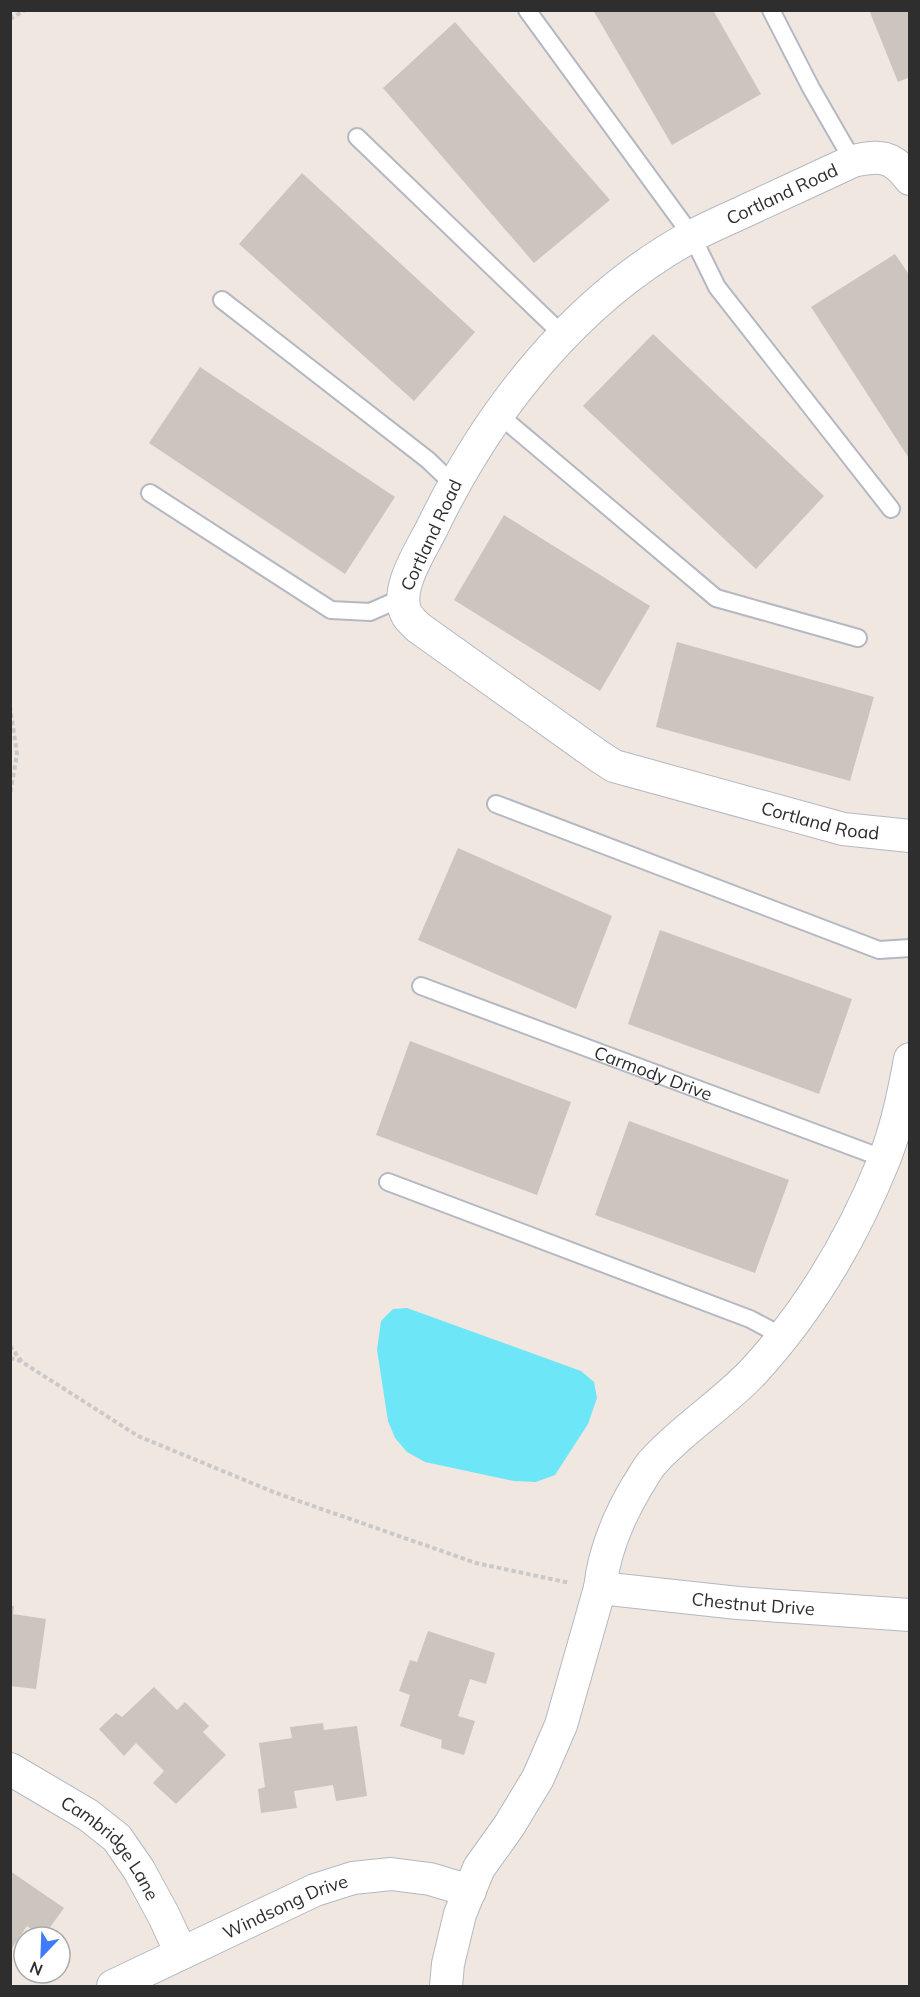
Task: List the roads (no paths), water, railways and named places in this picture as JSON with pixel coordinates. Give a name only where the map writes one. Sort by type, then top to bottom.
[{"type":"street","name":"Cortland Road","points":[[906,165],[875,156],[853,161],[692,236],[648,263],[604,297],[564,336],[513,392],[498,414],[453,484],[407,579],[402,598],[407,615],[419,628],[614,766],[843,829],[909,836]]},
{"type":"street","points":[[446,1986],[448,1964],[460,1914],[479,1868],[509,1826],[538,1778],[561,1725],[600,1588],[602,1565],[622,1512],[651,1464],[752,1372],[782,1336],[802,1310],[847,1241],[885,1159],[904,1092],[909,1059]]},
{"type":"street","name":"Chestnut Drive","points":[[600,1588],[741,1603],[909,1615]]},
{"type":"street","name":"Cambridge Lane","points":[[10,1769],[88,1815],[117,1838],[139,1870],[181,1953]]},
{"type":"street","name":"Windsong Drive","points":[[113,1986],[315,1890],[353,1878],[390,1874],[420,1877],[470,1891]]},
{"type":"lane","points":[[527,10],[692,236],[717,287],[891,509]]},
{"type":"lane","points":[[771,10],[811,88],[853,161]]},
{"type":"lane","points":[[357,137],[564,336]]},
{"type":"lane","points":[[222,300],[428,460],[453,484]]},
{"type":"lane","points":[[498,414],[716,598],[858,638]]},
{"type":"lane","points":[[150,493],[331,610],[370,612],[402,598]]},
{"type":"lane","points":[[496,804],[879,950],[909,948]]},
{"type":"lane","name":"Carmody Drive","points":[[421,986],[885,1159]]},
{"type":"lane","points":[[388,1182],[750,1319],[782,1336]]},
{"type":"water","points":[[407,1308],[581,1371],[594,1382],[597,1398],[588,1424],[555,1475],[536,1482],[514,1481],[425,1462],[407,1452],[395,1438],[388,1421],[377,1350],[381,1321],[393,1309]]}]
